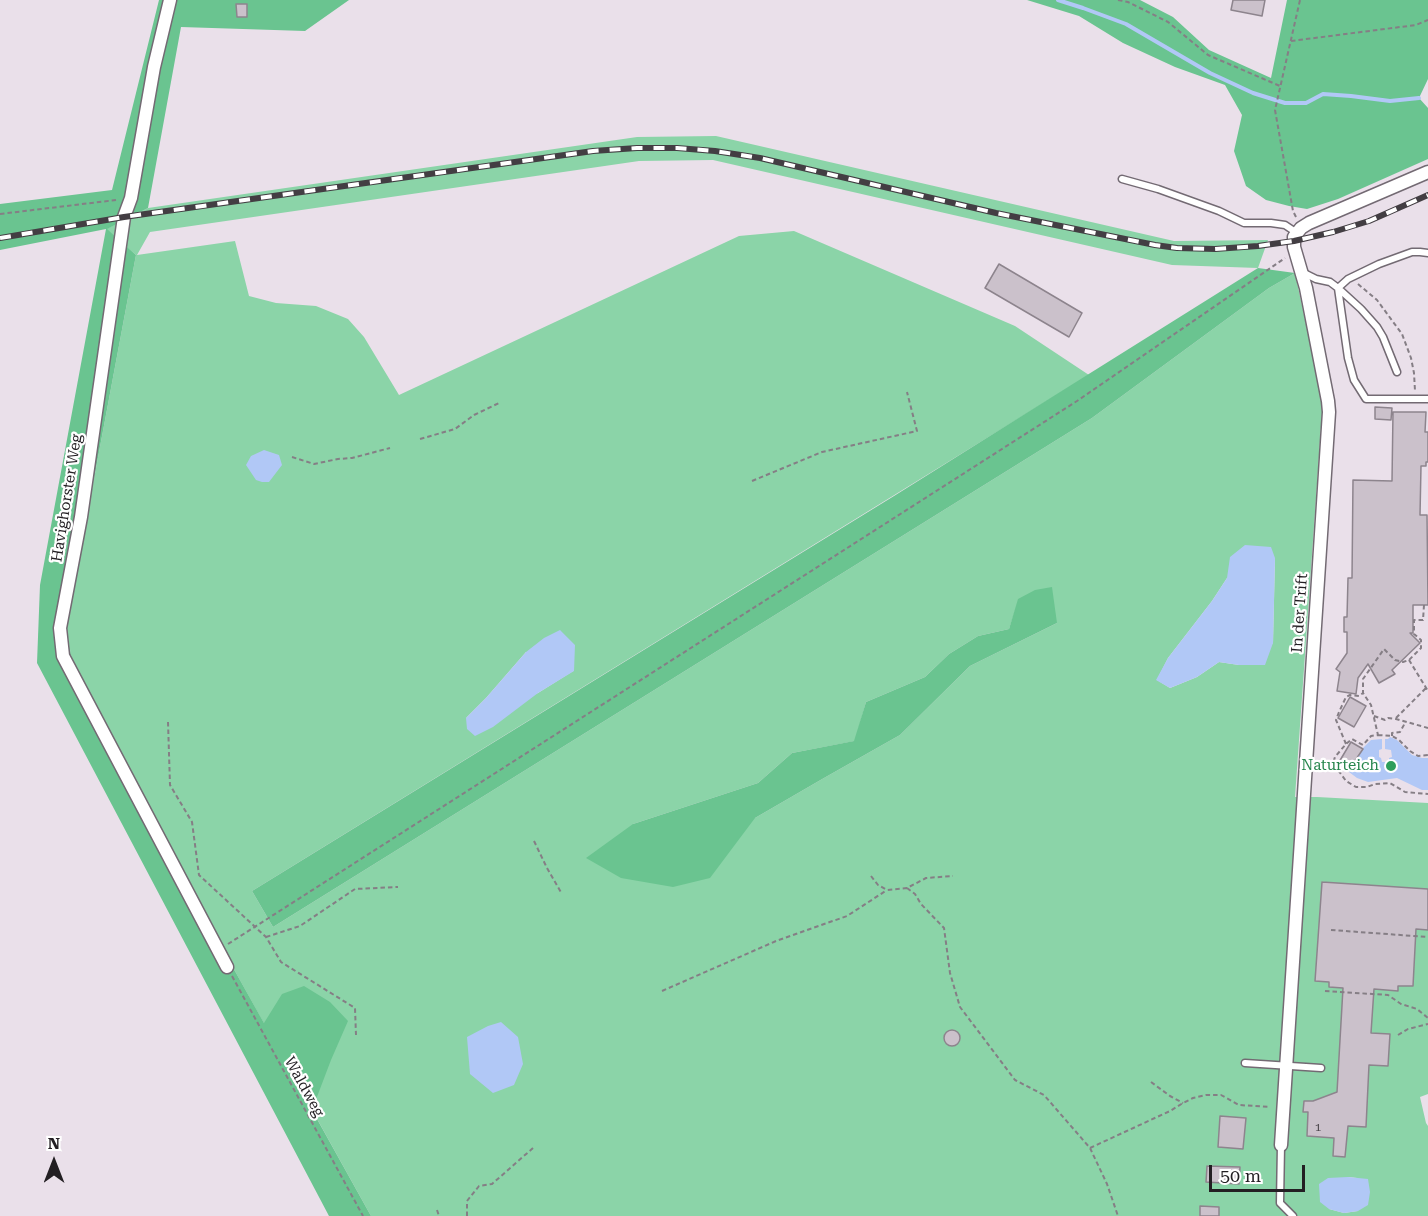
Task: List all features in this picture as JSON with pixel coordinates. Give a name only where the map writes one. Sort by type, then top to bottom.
[{"type":"street","name":"Havighorster Weg","points":[[170,0],[154,67],[131,198],[124,218],[81,517],[60,628],[63,656],[227,967]]},
{"type":"street","points":[[1299,230],[1309,223],[1428,172]]},
{"type":"street","name":"In der Trift","points":[[1281,1145],[1329,412],[1306,288],[1294,241],[1299,230]]},
{"type":"lane","points":[[1122,179],[1219,211],[1244,223],[1271,223],[1299,230]]},
{"type":"lane","points":[[1338,288],[1348,279],[1379,264],[1412,252],[1428,253]]},
{"type":"lane","points":[[1302,272],[1316,279],[1330,282],[1361,309],[1383,336],[1397,372]]},
{"type":"lane","points":[[1338,288],[1348,358],[1354,380],[1366,399],[1428,399]]},
{"type":"lane","points":[[1245,1063],[1321,1068]]},
{"type":"lane","points":[[1281,1145],[1280,1203],[1293,1216]]},
{"type":"path","points":[[1118,0],[1128,2],[1168,22],[1208,55],[1280,86]]},
{"type":"path","points":[[1299,230],[1293,211],[1275,110],[1300,0]]},
{"type":"path","points":[[1291,41],[1416,25],[1428,20]]},
{"type":"path","points":[[0,214],[131,198]]},
{"type":"path","points":[[218,951],[1077,401],[1276,263],[1296,252]]},
{"type":"path","points":[[752,480],[822,452],[917,431],[907,392]]},
{"type":"path","points":[[420,439],[455,429],[474,415],[501,402]]},
{"type":"path","points":[[292,457],[314,464],[352,458],[390,448]]},
{"type":"path","points":[[1423,620],[1424,605]]},
{"type":"path","points":[[1378,735],[1371,705],[1363,693],[1363,679],[1384,649],[1395,660],[1403,662],[1409,660],[1421,648],[1421,640],[1414,634],[1414,620],[1428,622]]},
{"type":"path","points":[[1396,719],[1427,689],[1409,660]]},
{"type":"path","points":[[1347,744],[1336,720],[1346,697],[1359,696],[1363,693]]},
{"type":"path","points":[[1373,716],[1385,720],[1396,719],[1428,728]]},
{"type":"path","points":[[168,722],[170,785],[192,822],[199,874],[266,937],[281,962],[355,1008],[356,1035]]},
{"type":"path","points":[[1392,736],[1392,733],[1400,732],[1405,722]]},
{"type":"path","points":[[1428,755],[1418,756],[1392,736],[1378,735],[1371,736],[1363,745],[1352,739],[1335,757],[1333,763],[1346,781],[1356,787],[1389,783],[1405,792],[1428,794]]},
{"type":"path","points":[[534,841],[562,894]]},
{"type":"path","points":[[871,876],[878,885],[887,890]]},
{"type":"path","points":[[662,991],[776,941],[847,916],[887,890],[907,888],[926,878],[953,876]]},
{"type":"path","points":[[266,937],[300,926],[355,889],[398,887]]},
{"type":"path","points":[[907,888],[944,928],[954,991],[960,1007],[1015,1080],[1044,1095],[1090,1148],[1107,1184],[1118,1216]]},
{"type":"path","points":[[1331,930],[1428,937]]},
{"type":"path","name":"Waldweg","points":[[227,967],[363,1216]]},
{"type":"path","points":[[1325,991],[1388,995],[1401,1004],[1417,1009],[1428,1018]]},
{"type":"path","points":[[1398,1035],[1408,1029],[1428,1024]]},
{"type":"path","points":[[1151,1082],[1183,1103]]},
{"type":"path","points":[[1090,1148],[1183,1103],[1206,1095],[1221,1095],[1239,1106],[1283,1108]]},
{"type":"path","points":[[467,1216],[467,1201],[479,1186],[492,1184],[533,1148]]},
{"type":"path","points":[[437,1210],[439,1216]]},
{"type":"green space","points":[[159,0],[349,0],[305,31],[181,27],[148,208],[107,229],[136,255],[66,628],[72,660],[264,1023],[282,994],[304,986],[330,1002],[348,1021],[312,1110],[371,1216],[329,1216],[37,663],[40,585],[106,229],[0,250],[0,204],[112,190]]},
{"type":"green space","points":[[1027,0],[1140,0],[1173,17],[1209,50],[1271,78],[1287,0],[1428,0],[1428,79],[1419,98],[1428,108],[1428,159],[1338,199],[1307,209],[1266,200],[1246,186],[1234,151],[1242,115],[1225,85],[1175,67],[1123,43],[1079,16]]},
{"type":"green space","points":[[716,136],[1174,241],[1268,240],[1258,268],[1172,265],[713,160],[639,161],[150,232],[137,255],[235,241],[249,296],[276,303],[316,306],[348,319],[364,337],[399,395],[739,236],[794,231],[1015,326],[1089,375],[252,891],[273,927],[1092,418],[1269,288],[1295,273],[1320,390],[1322,412],[1295,797],[1428,803],[1428,1094],[1420,1097],[1428,1126],[1428,1216],[371,1216],[226,955],[72,660],[66,628],[136,255],[106,229],[148,208],[637,137]],"holes":[[[1275,558],[1273,643],[1239,665],[1219,662],[1197,677],[1170,688],[1157,680],[1168,658],[1227,578]],[[1019,599],[1057,623],[970,666],[900,735],[755,818],[633,824],[758,783],[792,753],[855,741],[866,702],[925,677],[949,654],[978,636],[1009,629]],[[526,652],[573,671],[538,693],[466,718]],[[1348,1177],[1357,1178],[1358,1211],[1344,1213],[1329,1209]]]},
{"type":"green space","points":[[1258,268],[1295,273],[1269,288],[1092,418],[273,927],[252,891],[894,496]]},
{"type":"green space","points":[[1052,587],[1057,623],[970,666],[900,735],[755,818],[710,878],[673,887],[621,878],[586,858],[633,824],[758,783],[792,753],[854,741],[866,702],[925,677],[949,654],[978,636],[1009,629],[1018,599],[1035,590]]},
{"type":"water","points":[[264,450],[279,455],[282,465],[269,482],[256,480],[246,465],[251,456]]},
{"type":"water","points":[[1245,545],[1271,547],[1275,558],[1273,643],[1265,665],[1219,662],[1197,677],[1170,688],[1156,680],[1168,658],[1227,578],[1230,557]]},
{"type":"water","points":[[560,630],[575,645],[574,671],[538,693],[493,727],[475,736],[467,729],[466,718],[526,652],[544,638]]},
{"type":"water","name":"Naturteich","points":[[1390,737],[1397,740],[1412,755],[1428,758],[1428,790],[1422,790],[1397,778],[1368,782],[1349,772],[1363,748],[1371,740],[1382,739],[1379,757],[1382,762],[1389,762],[1389,758],[1392,757],[1391,750],[1385,749],[1385,739]]},
{"type":"water","points":[[501,1022],[518,1037],[523,1064],[514,1085],[493,1093],[470,1074],[467,1037]]},
{"type":"water","points":[[1328,1178],[1368,1179],[1370,1192],[1368,1205],[1358,1211],[1344,1213],[1329,1209],[1320,1202],[1319,1184]]},
{"type":"building","points":[[1233,0],[1265,0],[1262,16],[1231,10]]},
{"type":"building","points":[[236,4],[247,4],[247,17],[237,17]]},
{"type":"building","points":[[999,264],[1082,313],[1069,337],[985,288]]},
{"type":"building","points":[[1375,407],[1392,408],[1391,420],[1375,419]]},
{"type":"building","points":[[1393,412],[1426,412],[1428,462],[1426,466],[1421,466],[1420,515],[1427,515],[1428,605],[1413,605],[1413,633],[1410,633],[1420,643],[1392,670],[1395,674],[1379,683],[1368,664],[1358,678],[1356,694],[1337,691],[1340,672],[1336,669],[1347,653],[1344,617],[1347,617],[1348,578],[1352,578],[1353,480],[1392,481]]},
{"type":"building","points":[[1350,697],[1366,706],[1354,727],[1338,718]]},
{"type":"building","points":[[1351,742],[1363,749],[1350,768],[1339,762]]},
{"type":"building","points":[[1322,882],[1428,889],[1428,930],[1416,929],[1413,986],[1398,986],[1398,991],[1374,989],[1371,1033],[1390,1034],[1388,1066],[1369,1065],[1366,1127],[1348,1126],[1345,1157],[1333,1156],[1334,1138],[1307,1136],[1308,1112],[1303,1112],[1304,1101],[1313,1101],[1337,1092],[1343,988],[1329,987],[1329,982],[1315,981]]},
{"type":"building","points":[[952,1030],[958,1032],[960,1038],[958,1044],[952,1046],[946,1044],[944,1038],[946,1032]]},
{"type":"building","points":[[1220,1116],[1246,1118],[1243,1149],[1218,1147]]},
{"type":"building","points":[[1207,1166],[1240,1167],[1239,1184],[1206,1182]]},
{"type":"building","points":[[1200,1206],[1219,1207],[1219,1216],[1200,1216]]},
{"type":"waterway","points":[[1058,0],[1126,24],[1210,73],[1253,93],[1285,103],[1306,103],[1323,94],[1390,101],[1419,98]]},
{"type":"railway","points":[[0,238],[124,217],[593,151],[637,148],[715,151],[760,158],[996,213],[1177,248],[1215,249],[1294,241],[1369,221],[1428,195]]},
{"type":"place","name":"Naturteich","points":[[1391,766]]}]
